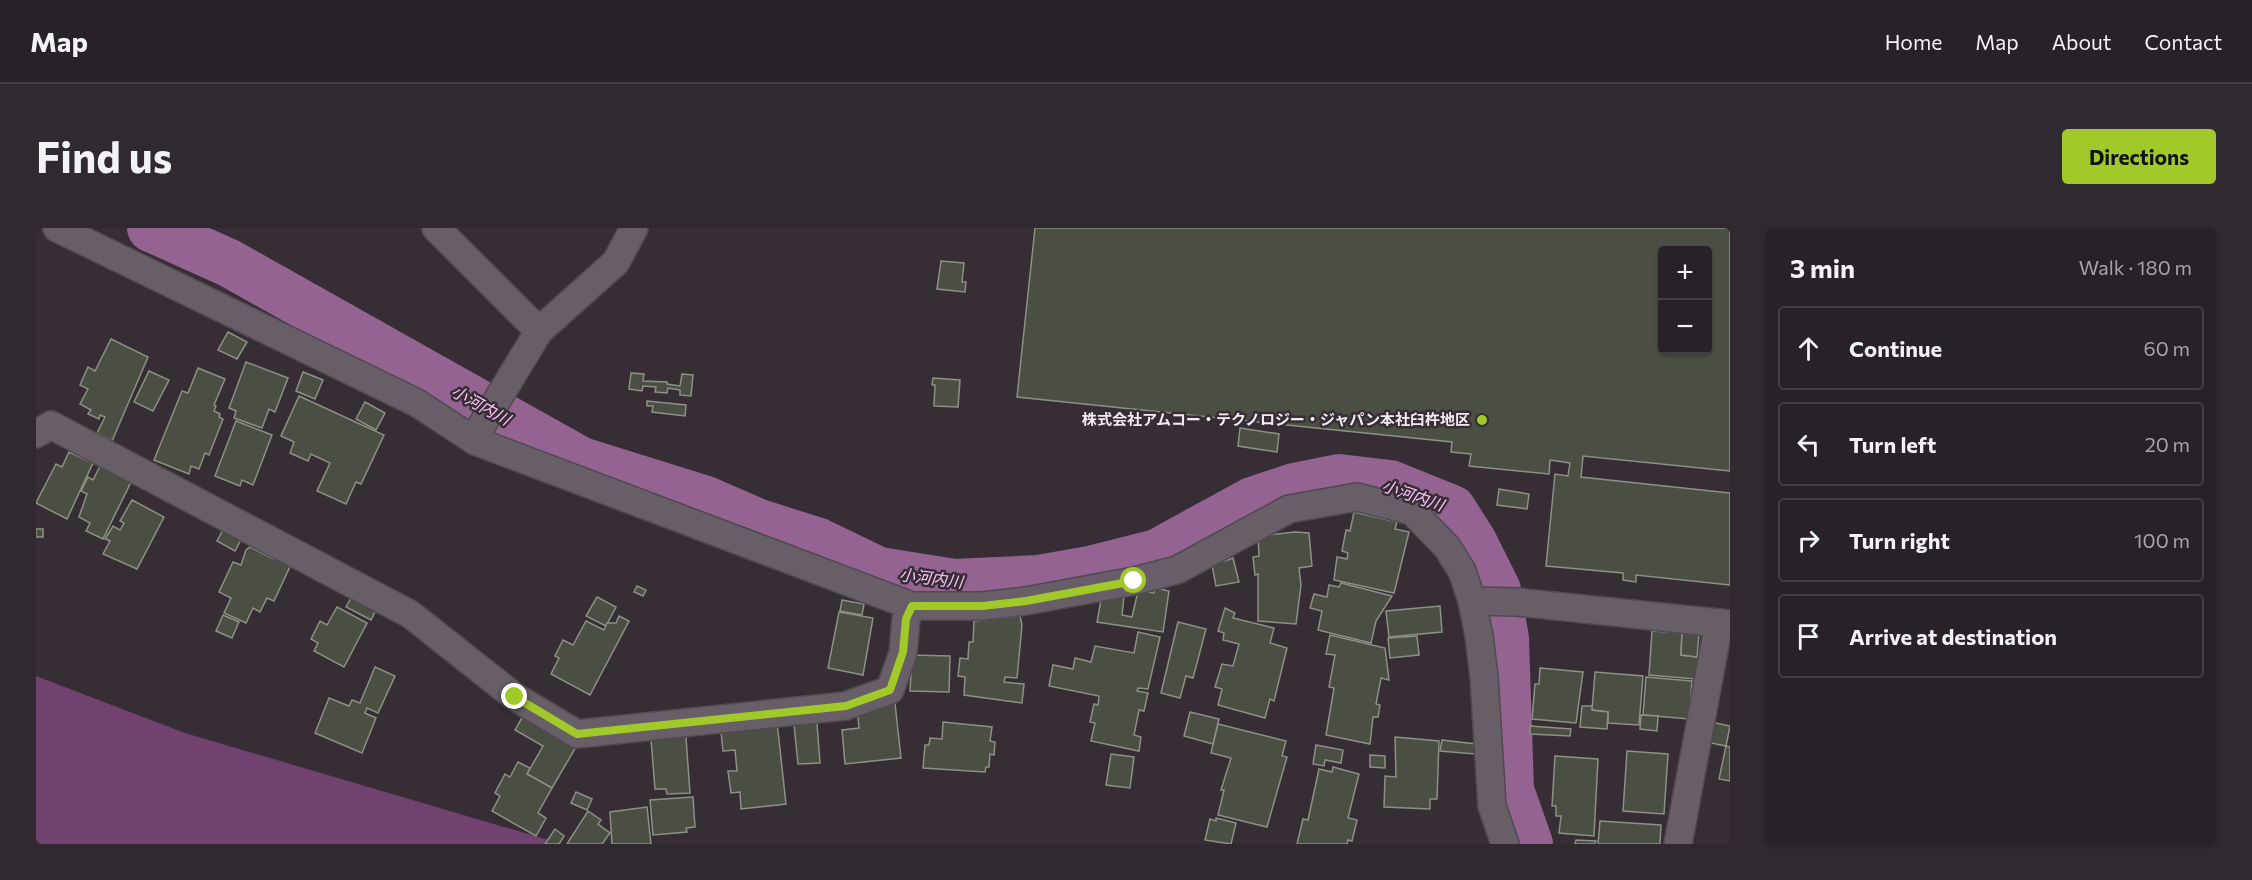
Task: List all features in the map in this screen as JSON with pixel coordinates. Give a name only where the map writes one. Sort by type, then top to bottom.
[{"type":"street","points":[[57,228],[478,433],[912,606],[982,606],[1015,602],[1134,581],[1177,570],[1289,509],[1357,497],[1412,511],[1448,547],[1479,601],[1479,636],[1492,806],[1505,844]]},
{"type":"street","points":[[436,228],[539,331]]},
{"type":"street","points":[[478,433],[539,331],[616,262],[634,228]]},
{"type":"street","points":[[36,434],[51,425],[411,614],[515,697],[577,734],[846,706],[890,690],[903,652],[906,619],[912,606]]},
{"type":"street","points":[[1479,601],[1517,602],[1725,623],[1678,844]]},
{"type":"shaded area","points":[[36,676],[185,733],[562,844],[36,844]]},
{"type":"building","name":"株式会社アムコー・テクノロジー・ジャパン本社臼杵地区","points":[[1035,228],[1730,228],[1730,471],[1583,456],[1581,477],[1730,493],[1730,585],[1636,575],[1636,582],[1623,580],[1623,573],[1546,566],[1555,474],[1568,476],[1570,463],[1550,460],[1549,474],[1469,466],[1471,454],[1451,452],[1452,442],[1017,397]]},
{"type":"building","points":[[941,261],[964,263],[962,282],[966,282],[965,292],[937,289]]},
{"type":"building","points":[[228,332],[247,342],[237,359],[218,350]]},
{"type":"building","points":[[111,339],[148,357],[112,441],[97,433],[105,417],[100,415],[99,419],[88,414],[91,410],[80,404],[88,389],[80,385],[88,367],[95,371]]},
{"type":"building","points":[[246,362],[288,378],[275,412],[269,409],[262,428],[234,418],[236,411],[229,408]]},
{"type":"building","points":[[198,368],[225,379],[214,405],[216,406],[214,411],[223,419],[209,455],[205,453],[199,469],[191,466],[189,474],[154,460],[182,391],[188,393]]},
{"type":"building","points":[[149,371],[169,380],[153,411],[134,402]]},
{"type":"building","points":[[303,372],[323,380],[315,399],[296,391]]},
{"type":"building","points":[[631,373],[644,374],[643,381],[667,382],[667,384],[680,386],[682,374],[693,375],[691,396],[680,395],[680,390],[668,388],[667,393],[655,392],[656,387],[643,386],[642,391],[629,389]]},
{"type":"building","points":[[933,378],[960,380],[958,407],[934,406]]},
{"type":"building","points":[[299,396],[384,435],[361,484],[356,482],[346,504],[317,491],[330,463],[311,454],[308,461],[290,453],[294,442],[281,436]]},
{"type":"building","points":[[647,401],[686,405],[685,416],[652,412],[653,406],[647,406]]},
{"type":"building","points":[[365,402],[385,413],[376,430],[356,419]]},
{"type":"building","points":[[236,421],[272,435],[253,485],[242,480],[240,486],[215,476]]},
{"type":"building","points":[[1240,428],[1279,434],[1277,452],[1238,446]]},
{"type":"building","points":[[69,452],[93,463],[67,519],[36,503],[56,464],[62,467]]},
{"type":"building","points":[[101,464],[133,478],[103,539],[86,531],[90,523],[79,517],[87,494],[81,491],[88,477],[93,480]]},
{"type":"building","points":[[1499,489],[1529,494],[1527,509],[1497,505]]},
{"type":"building","points":[[132,500],[164,517],[137,569],[103,554],[110,541],[105,539],[113,526],[120,530],[124,523],[120,521]]},
{"type":"building","points":[[1354,512],[1397,522],[1395,529],[1409,532],[1394,593],[1334,580],[1337,557],[1347,559],[1348,553],[1342,551],[1346,530],[1350,531]]},
{"type":"building","points":[[227,522],[245,532],[235,551],[217,541]]},
{"type":"building","points":[[36,529],[43,529],[43,537],[36,537]]},
{"type":"building","points":[[1295,532],[1309,533],[1312,566],[1299,568],[1301,585],[1296,624],[1258,621],[1258,574],[1255,575],[1253,557],[1259,556],[1258,536]]},
{"type":"building","points":[[250,547],[274,559],[279,550],[294,558],[274,601],[267,598],[260,612],[253,608],[246,623],[224,613],[231,598],[219,592],[233,562],[241,565],[246,550]]},
{"type":"building","points":[[1233,558],[1239,582],[1216,586],[1212,565]]},
{"type":"building","points":[[1341,583],[1392,596],[1376,621],[1371,643],[1318,630],[1322,611],[1310,608],[1314,594],[1327,597],[1329,585],[1339,587]]},
{"type":"building","points":[[637,586],[646,590],[643,596],[634,592]]},
{"type":"building","points":[[1155,588],[1169,591],[1163,632],[1097,622],[1101,600],[1124,596],[1122,615],[1132,617],[1138,591],[1154,593]]},
{"type":"building","points":[[356,589],[380,602],[371,620],[346,607]]},
{"type":"building","points":[[597,597],[616,607],[606,626],[586,616]]},
{"type":"building","points":[[842,600],[864,604],[862,615],[840,611]]},
{"type":"building","points":[[1440,606],[1442,632],[1389,637],[1386,611]]},
{"type":"building","points":[[337,607],[367,623],[344,667],[314,651],[318,643],[311,639],[320,621],[327,625]]},
{"type":"building","points":[[1225,608],[1235,613],[1233,618],[1274,628],[1270,643],[1287,648],[1274,701],[1270,699],[1265,718],[1218,705],[1222,689],[1215,687],[1222,664],[1233,666],[1239,644],[1223,640],[1224,633],[1218,631]]},
{"type":"building","points":[[839,612],[873,618],[863,675],[828,668]]},
{"type":"building","points":[[223,615],[239,622],[232,638],[216,631]]},
{"type":"building","points":[[619,616],[629,621],[590,695],[551,674],[559,658],[555,656],[563,640],[573,645],[586,621],[604,630],[607,623],[616,623]]},
{"type":"building","points":[[1020,616],[1022,625],[1017,678],[1005,677],[1004,682],[1024,684],[1022,703],[964,695],[965,677],[958,676],[960,658],[968,659],[969,642],[973,642],[974,621]]},
{"type":"building","points":[[1178,622],[1206,629],[1193,678],[1186,676],[1180,698],[1161,693]]},
{"type":"building","points":[[1652,631],[1682,633],[1681,655],[1698,657],[1696,679],[1649,675]]},
{"type":"building","points":[[1138,632],[1160,637],[1148,689],[1138,688],[1137,691],[1148,693],[1144,711],[1139,710],[1134,735],[1141,737],[1139,751],[1091,741],[1095,723],[1090,722],[1094,704],[1098,705],[1099,696],[1049,686],[1053,665],[1073,669],[1075,658],[1091,662],[1095,646],[1134,653]]},
{"type":"building","points":[[1682,632],[1699,634],[1697,657],[1681,655]]},
{"type":"building","points":[[1330,635],[1385,648],[1389,680],[1381,678],[1376,704],[1380,705],[1378,717],[1373,717],[1370,744],[1326,735],[1334,688],[1329,687],[1335,655],[1326,654]]},
{"type":"building","points":[[1417,636],[1419,655],[1390,658],[1388,638]]},
{"type":"building","points":[[912,655],[950,656],[949,692],[910,691]]},
{"type":"building","points":[[375,667],[395,676],[378,713],[367,708],[365,713],[376,718],[362,753],[315,733],[329,698],[349,706],[352,700],[360,703]]},
{"type":"building","points":[[1540,668],[1583,672],[1576,723],[1532,719],[1535,684],[1539,684]]},
{"type":"building","points":[[1595,672],[1643,676],[1639,725],[1608,723],[1608,712],[1592,710]]},
{"type":"building","points":[[1646,677],[1692,681],[1689,719],[1643,715]]},
{"type":"building","points":[[895,703],[901,758],[845,764],[842,730],[859,728],[857,707]]},
{"type":"building","points":[[1582,706],[1592,706],[1592,710],[1608,712],[1607,729],[1580,727]]},
{"type":"building","points":[[527,709],[580,740],[552,788],[527,774],[543,746],[515,730]]},
{"type":"building","points":[[816,710],[820,763],[798,764],[793,715]]},
{"type":"building","points":[[1190,712],[1219,719],[1213,744],[1184,736]]},
{"type":"building","points":[[1641,715],[1658,716],[1657,731],[1640,729]]},
{"type":"building","points":[[720,722],[777,722],[786,804],[741,809],[740,792],[731,793],[728,771],[737,771],[735,750],[723,751]]},
{"type":"building","points":[[943,722],[992,727],[990,741],[995,742],[994,755],[990,754],[989,767],[986,767],[985,772],[923,768],[925,745],[929,745],[930,738],[942,739]]},
{"type":"building","points":[[1711,722],[1730,726],[1726,746],[1706,742]]},
{"type":"building","points":[[685,724],[690,793],[667,794],[666,789],[655,789],[650,727]]},
{"type":"building","points":[[1218,724],[1286,741],[1282,756],[1287,757],[1267,827],[1218,815],[1224,790],[1221,790],[1231,758],[1211,753]]},
{"type":"building","points":[[1530,726],[1571,729],[1570,736],[1530,734]]},
{"type":"building","points":[[1395,737],[1439,741],[1437,799],[1430,799],[1430,809],[1384,807],[1385,776],[1396,777]]},
{"type":"building","points":[[1442,740],[1476,744],[1475,754],[1440,751]]},
{"type":"building","points":[[1316,745],[1343,750],[1341,763],[1325,760],[1324,766],[1313,764]]},
{"type":"building","points":[[1726,746],[1730,747],[1730,781],[1719,779]]},
{"type":"building","points":[[1627,751],[1668,754],[1664,814],[1623,811]]},
{"type":"building","points":[[1111,754],[1134,757],[1130,788],[1106,785]]},
{"type":"building","points":[[1370,755],[1385,756],[1385,768],[1370,767]]},
{"type":"building","points":[[1555,756],[1598,759],[1594,836],[1559,833],[1561,816],[1556,816],[1556,806],[1552,806]]},
{"type":"building","points":[[518,762],[530,768],[527,774],[552,788],[538,813],[546,818],[536,836],[492,811],[500,796],[495,793],[505,774],[510,777]]},
{"type":"building","points":[[1333,767],[1359,774],[1348,818],[1357,820],[1352,841],[1348,840],[1347,844],[1297,844],[1303,819],[1308,820],[1319,769],[1332,772]]},
{"type":"building","points":[[576,792],[592,799],[587,810],[571,803]]},
{"type":"building","points":[[693,797],[695,827],[686,828],[687,832],[653,835],[650,800]]},
{"type":"building","points":[[647,807],[651,844],[612,844],[610,812]]},
{"type":"building","points":[[588,811],[601,820],[598,824],[610,833],[602,844],[567,844]]},
{"type":"building","points":[[1216,818],[1236,823],[1231,844],[1205,840],[1210,819],[1216,821]]},
{"type":"building","points":[[1600,821],[1661,825],[1660,844],[1598,844]]},
{"type":"building","points":[[555,829],[564,836],[559,844],[545,844]]},
{"type":"building","points":[[1576,840],[1596,841],[1595,844],[1575,844]]},
{"type":"waterway","name":"小河内川","points":[[151,228],[229,263],[581,461],[706,500],[759,523],[819,542],[879,571],[954,583],[1039,579],[1090,570],[1157,553],[1252,501],[1294,487],[1339,478],[1390,484],[1452,509],[1473,542],[1497,590],[1505,639],[1510,790],[1529,844]]},
{"type":"place","name":"株式会社アムコー・テクノロジー・ジャパン本社臼杵地区","points":[[1482,420]]},
{"type":"route","points":[[515,697],[577,734],[846,706],[890,690],[903,652],[906,619],[912,606],[982,606],[1093,590],[1134,581]]}]
